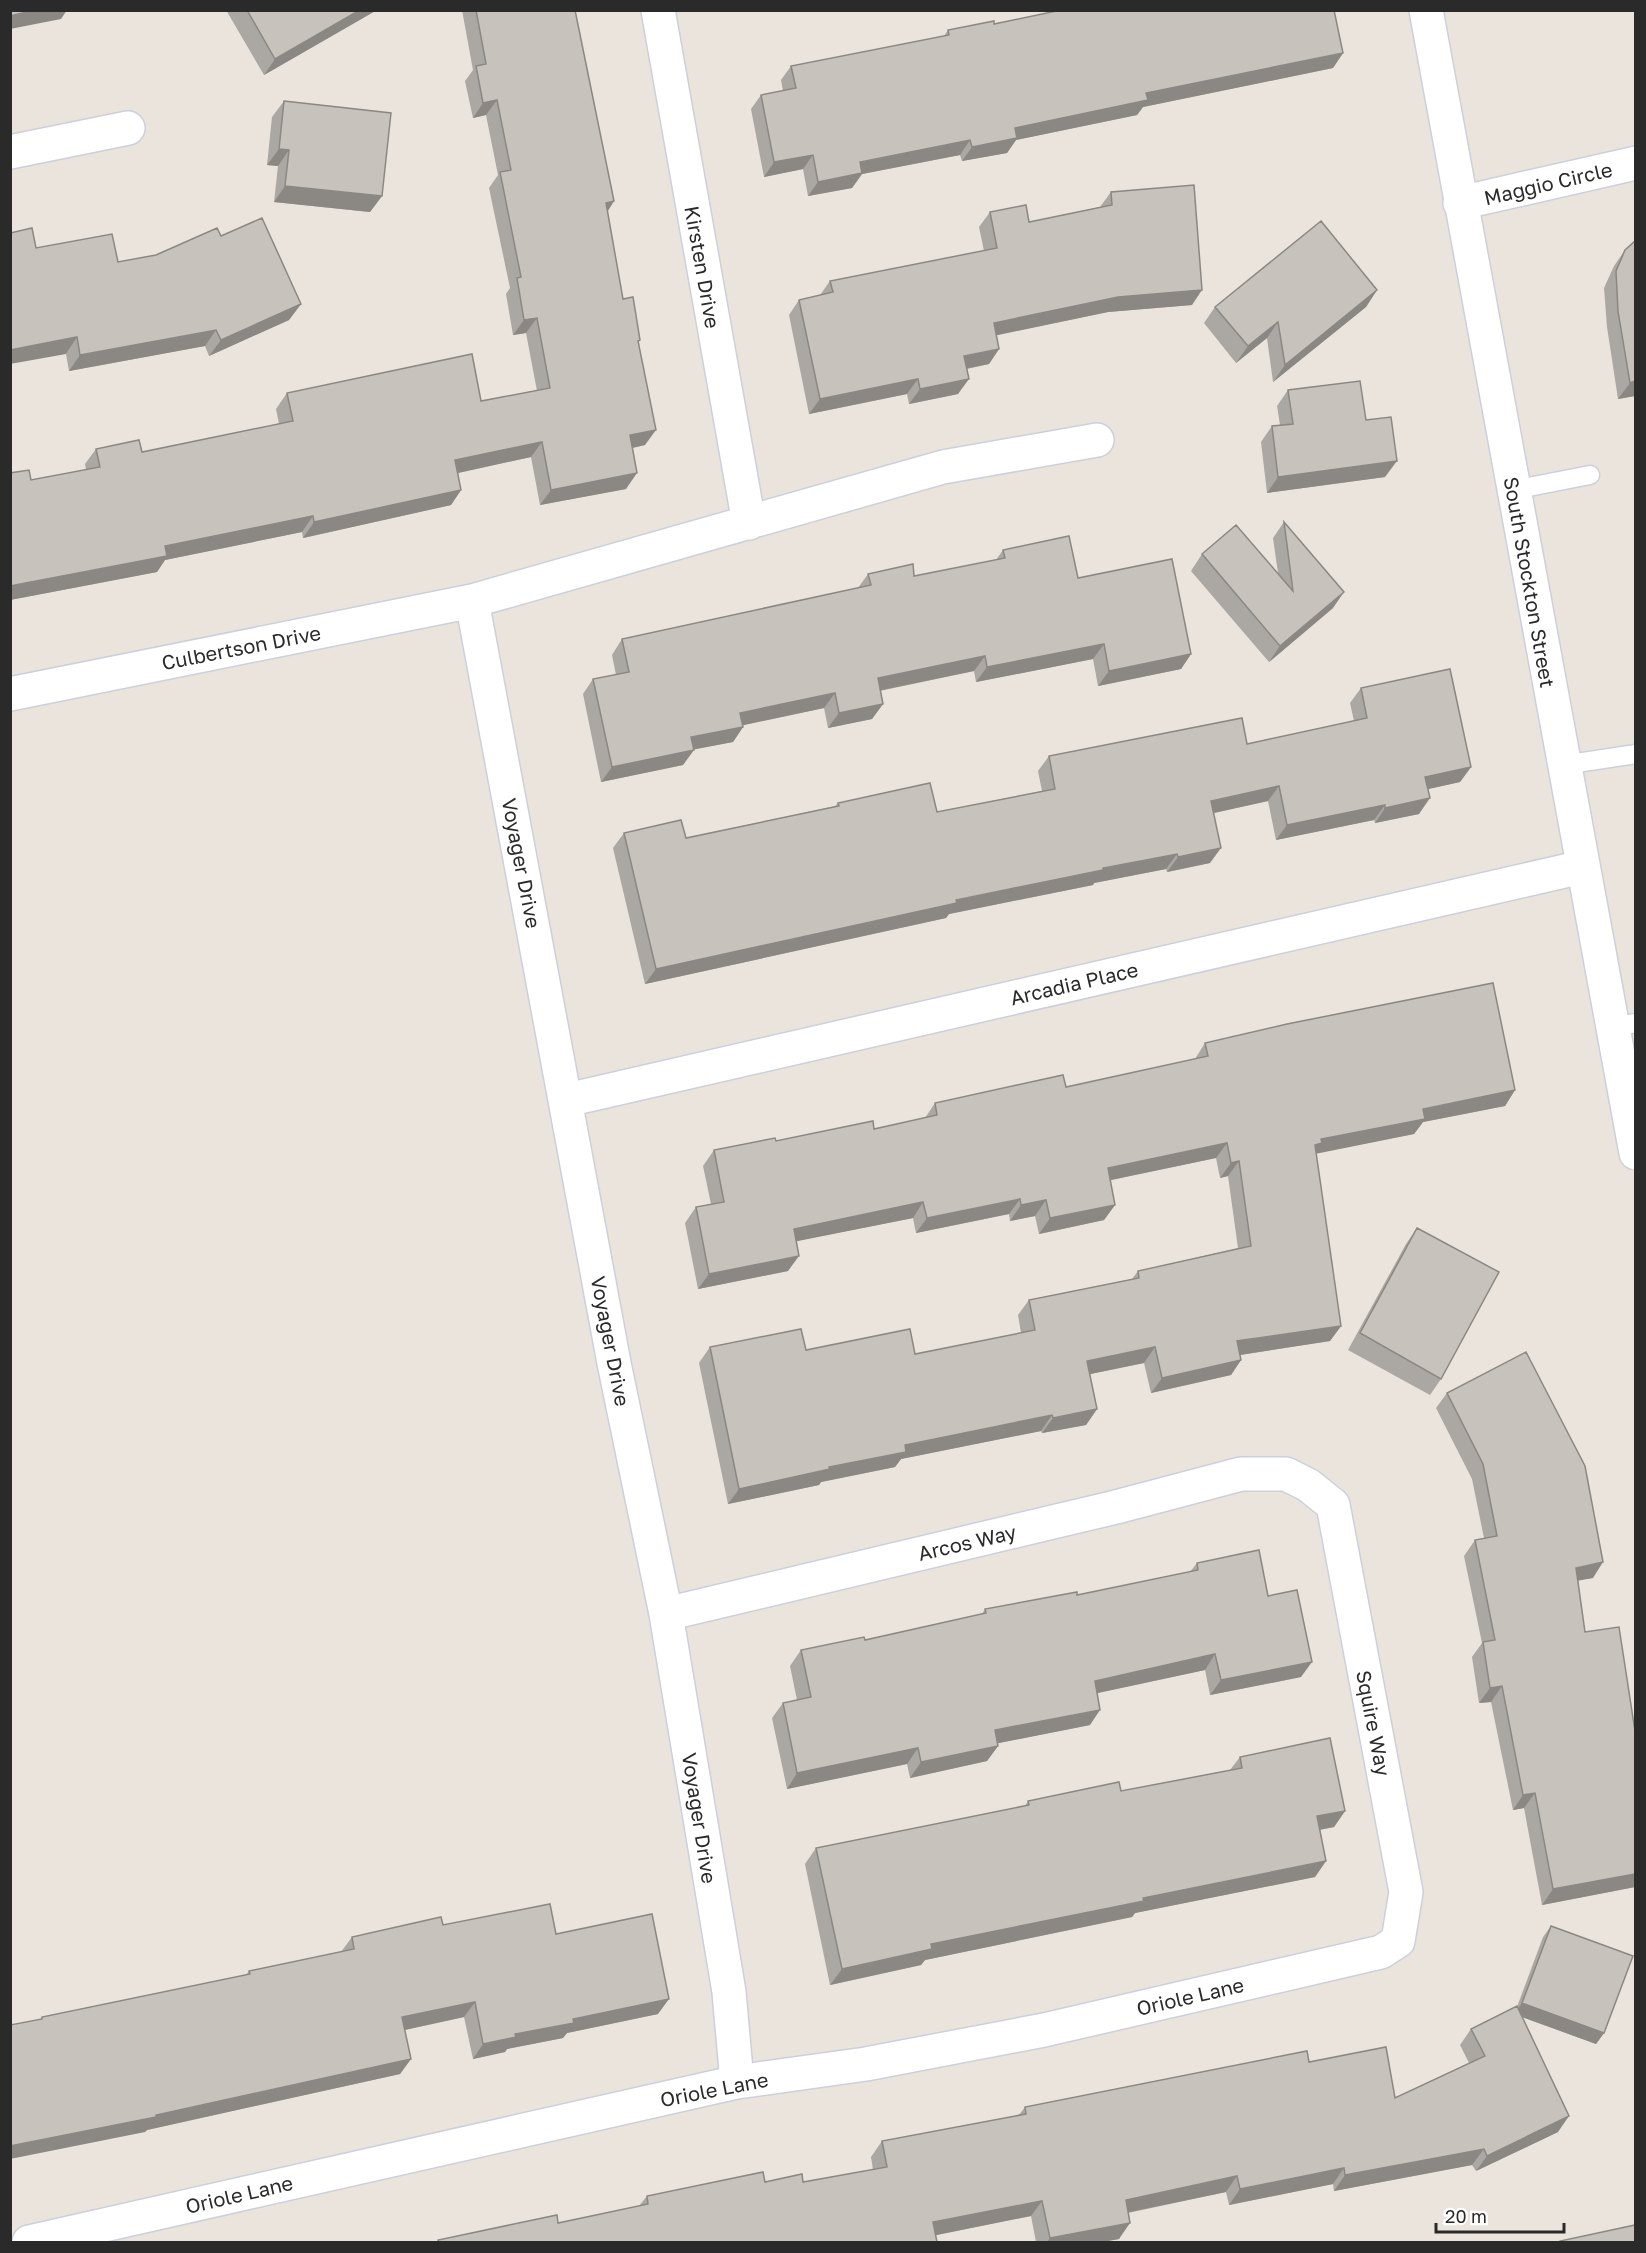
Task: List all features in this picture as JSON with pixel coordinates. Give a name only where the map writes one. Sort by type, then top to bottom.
[{"type":"street","name":"Kirsten Drive","points":[[658,10],[748,523]]},
{"type":"street","name":"South Stockton Street","points":[[1426,10],[1582,867],[1624,1025],[1635,1153]]},
{"type":"street","points":[[10,152],[128,128]]},
{"type":"street","name":"Maggio Circle","points":[[1460,203],[1635,162]]},
{"type":"street","name":"Culbertson Drive","points":[[10,694],[472,601],[943,467],[1097,440]]},
{"type":"street","name":"Voyager Drive","points":[[472,601],[567,1100],[614,1363],[666,1614],[729,1992],[737,2082]]},
{"type":"street","name":"Arcadia Place","points":[[567,1100],[1582,867]]},
{"type":"street","name":"Arcos Way","points":[[666,1614],[1105,1510],[1241,1474],[1286,1474],[1301,1481],[1332,1505]]},
{"type":"street","name":"Squire Way","points":[[1332,1505],[1406,1892],[1398,1941]]},
{"type":"street","name":"Oriole Lane","points":[[29,2242],[90,2235],[737,2082],[866,2064],[1044,2030],[1381,1952],[1398,1941]]},
{"type":"lane","points":[[1513,490],[1590,475]]},
{"type":"lane","points":[[1563,765],[1635,754]]},
{"type":"building","points":[[10,10],[35,10],[10,16]]},
{"type":"building","points":[[247,10],[360,10],[275,59]]},
{"type":"building","points":[[476,10],[575,10],[614,201],[606,203],[623,299],[633,297],[640,340],[638,341],[656,430],[630,435],[637,473],[551,490],[542,442],[455,460],[461,490],[314,522],[313,516],[165,546],[167,556],[10,586],[10,473],[29,470],[31,480],[100,467],[96,449],[139,440],[142,452],[293,421],[287,393],[472,354],[481,401],[550,388],[537,318],[524,320],[517,278],[521,277],[500,172],[511,170],[497,100],[483,103],[476,66],[486,64]]},
{"type":"building","points":[[1061,10],[1334,10],[1343,53],[1146,93],[1148,100],[1015,128],[1017,138],[972,147],[970,140],[860,162],[862,173],[818,182],[813,155],[774,162],[761,95],[796,88],[791,66],[949,35],[948,30],[994,21],[994,24]]},
{"type":"building","points":[[284,101],[391,113],[382,196],[285,186],[289,150],[279,149]]},
{"type":"building","points":[[1194,185],[1202,290],[1118,297],[994,323],[999,349],[964,356],[969,379],[920,389],[918,379],[820,399],[799,300],[833,292],[830,281],[997,248],[990,212],[1026,205],[1029,222],[1112,205],[1111,192]]},
{"type":"building","points":[[262,218],[301,304],[221,340],[216,330],[80,355],[77,337],[10,350],[10,233],[32,228],[36,248],[112,234],[118,262],[156,255],[217,228],[221,236]]},
{"type":"building","points":[[1321,221],[1377,290],[1285,365],[1278,322],[1248,346],[1215,307]]},
{"type":"building","points":[[1635,241],[1635,381],[1630,383],[1618,311],[1616,271],[1625,250]]},
{"type":"building","points":[[1360,381],[1366,420],[1391,417],[1397,461],[1278,477],[1272,426],[1293,424],[1288,390]]},
{"type":"building","points":[[1284,522],[1344,592],[1280,646],[1202,554],[1236,525],[1293,591]]},
{"type":"building","points":[[1069,536],[1078,578],[1172,559],[1191,654],[1109,671],[1104,644],[987,667],[985,656],[878,678],[883,704],[839,713],[835,693],[740,713],[743,727],[691,737],[694,750],[612,767],[593,679],[629,672],[622,639],[871,585],[868,574],[913,564],[914,576],[1005,558],[1003,550]]},
{"type":"building","points":[[1450,669],[1471,767],[1425,777],[1430,798],[1287,825],[1279,786],[1211,801],[1221,848],[1103,868],[1103,870],[956,900],[957,903],[656,969],[624,833],[681,820],[686,838],[839,806],[838,803],[930,783],[937,812],[1055,789],[1049,756],[1242,718],[1247,744],[1367,718],[1361,688]]},
{"type":"building","points":[[1493,983],[1515,1090],[1423,1109],[1425,1119],[1321,1139],[1322,1143],[1315,1145],[1341,1326],[1237,1341],[1241,1360],[1162,1378],[1155,1347],[1087,1361],[1097,1409],[1053,1418],[1052,1415],[905,1445],[906,1452],[829,1467],[830,1469],[739,1489],[710,1347],[801,1329],[806,1350],[910,1329],[915,1354],[1035,1330],[1029,1300],[1139,1278],[1138,1271],[1251,1246],[1239,1161],[1231,1163],[1227,1143],[1108,1168],[1115,1205],[1050,1218],[1046,1200],[1021,1205],[1020,1199],[927,1218],[923,1202],[794,1229],[799,1256],[709,1274],[696,1207],[724,1202],[714,1150],[775,1138],[776,1141],[873,1121],[874,1129],[937,1115],[935,1103],[1063,1075],[1066,1087],[1208,1056],[1205,1043],[1287,1024]]},
{"type":"building","points":[[1417,1228],[1499,1272],[1441,1379],[1360,1333]]},
{"type":"building","points":[[1526,1352],[1585,1466],[1603,1562],[1576,1568],[1585,1632],[1619,1627],[1635,1731],[1635,1874],[1553,1889],[1535,1793],[1523,1795],[1502,1686],[1490,1688],[1483,1642],[1495,1640],[1475,1540],[1497,1536],[1483,1464],[1447,1393]]},
{"type":"building","points":[[1259,1550],[1268,1596],[1297,1590],[1312,1662],[1221,1680],[1215,1654],[1095,1681],[1100,1710],[995,1730],[998,1746],[921,1762],[918,1748],[797,1773],[783,1703],[811,1697],[801,1650],[864,1637],[865,1640],[986,1613],[985,1609],[1077,1592],[1077,1595],[1198,1570],[1197,1563]]},
{"type":"building","points":[[1330,1738],[1345,1811],[1317,1816],[1326,1861],[931,1944],[932,1949],[842,1969],[816,1848],[1029,1805],[1028,1801],[1119,1782],[1121,1791],[1242,1768],[1240,1757]]},
{"type":"building","points":[[550,1904],[556,1934],[652,1914],[669,1999],[573,2019],[574,2023],[515,2034],[516,2037],[483,2044],[475,2002],[402,2017],[411,2059],[156,2115],[156,2117],[10,2146],[10,2025],[250,1974],[249,1971],[354,1949],[352,1937],[441,1917],[443,1925]]},
{"type":"building","points":[[1551,1926],[1633,1956],[1604,2033],[1522,2003]]},
{"type":"building","points":[[1517,2006],[1569,2116],[1487,2156],[1484,2149],[1345,2175],[1344,2168],[1240,2189],[1237,2176],[1126,2200],[1130,2223],[1050,2238],[1042,2201],[933,2222],[937,2242],[438,2242],[438,2240],[557,2215],[558,2223],[648,2204],[647,2196],[763,2172],[765,2182],[802,2174],[803,2182],[887,2167],[882,2141],[1026,2114],[1025,2107],[1307,2051],[1309,2062],[1386,2047],[1395,2098],[1485,2056],[1471,2029]]},
{"type":"building","points":[[1635,2225],[1635,2242],[1560,2242],[1560,2241]]}]
